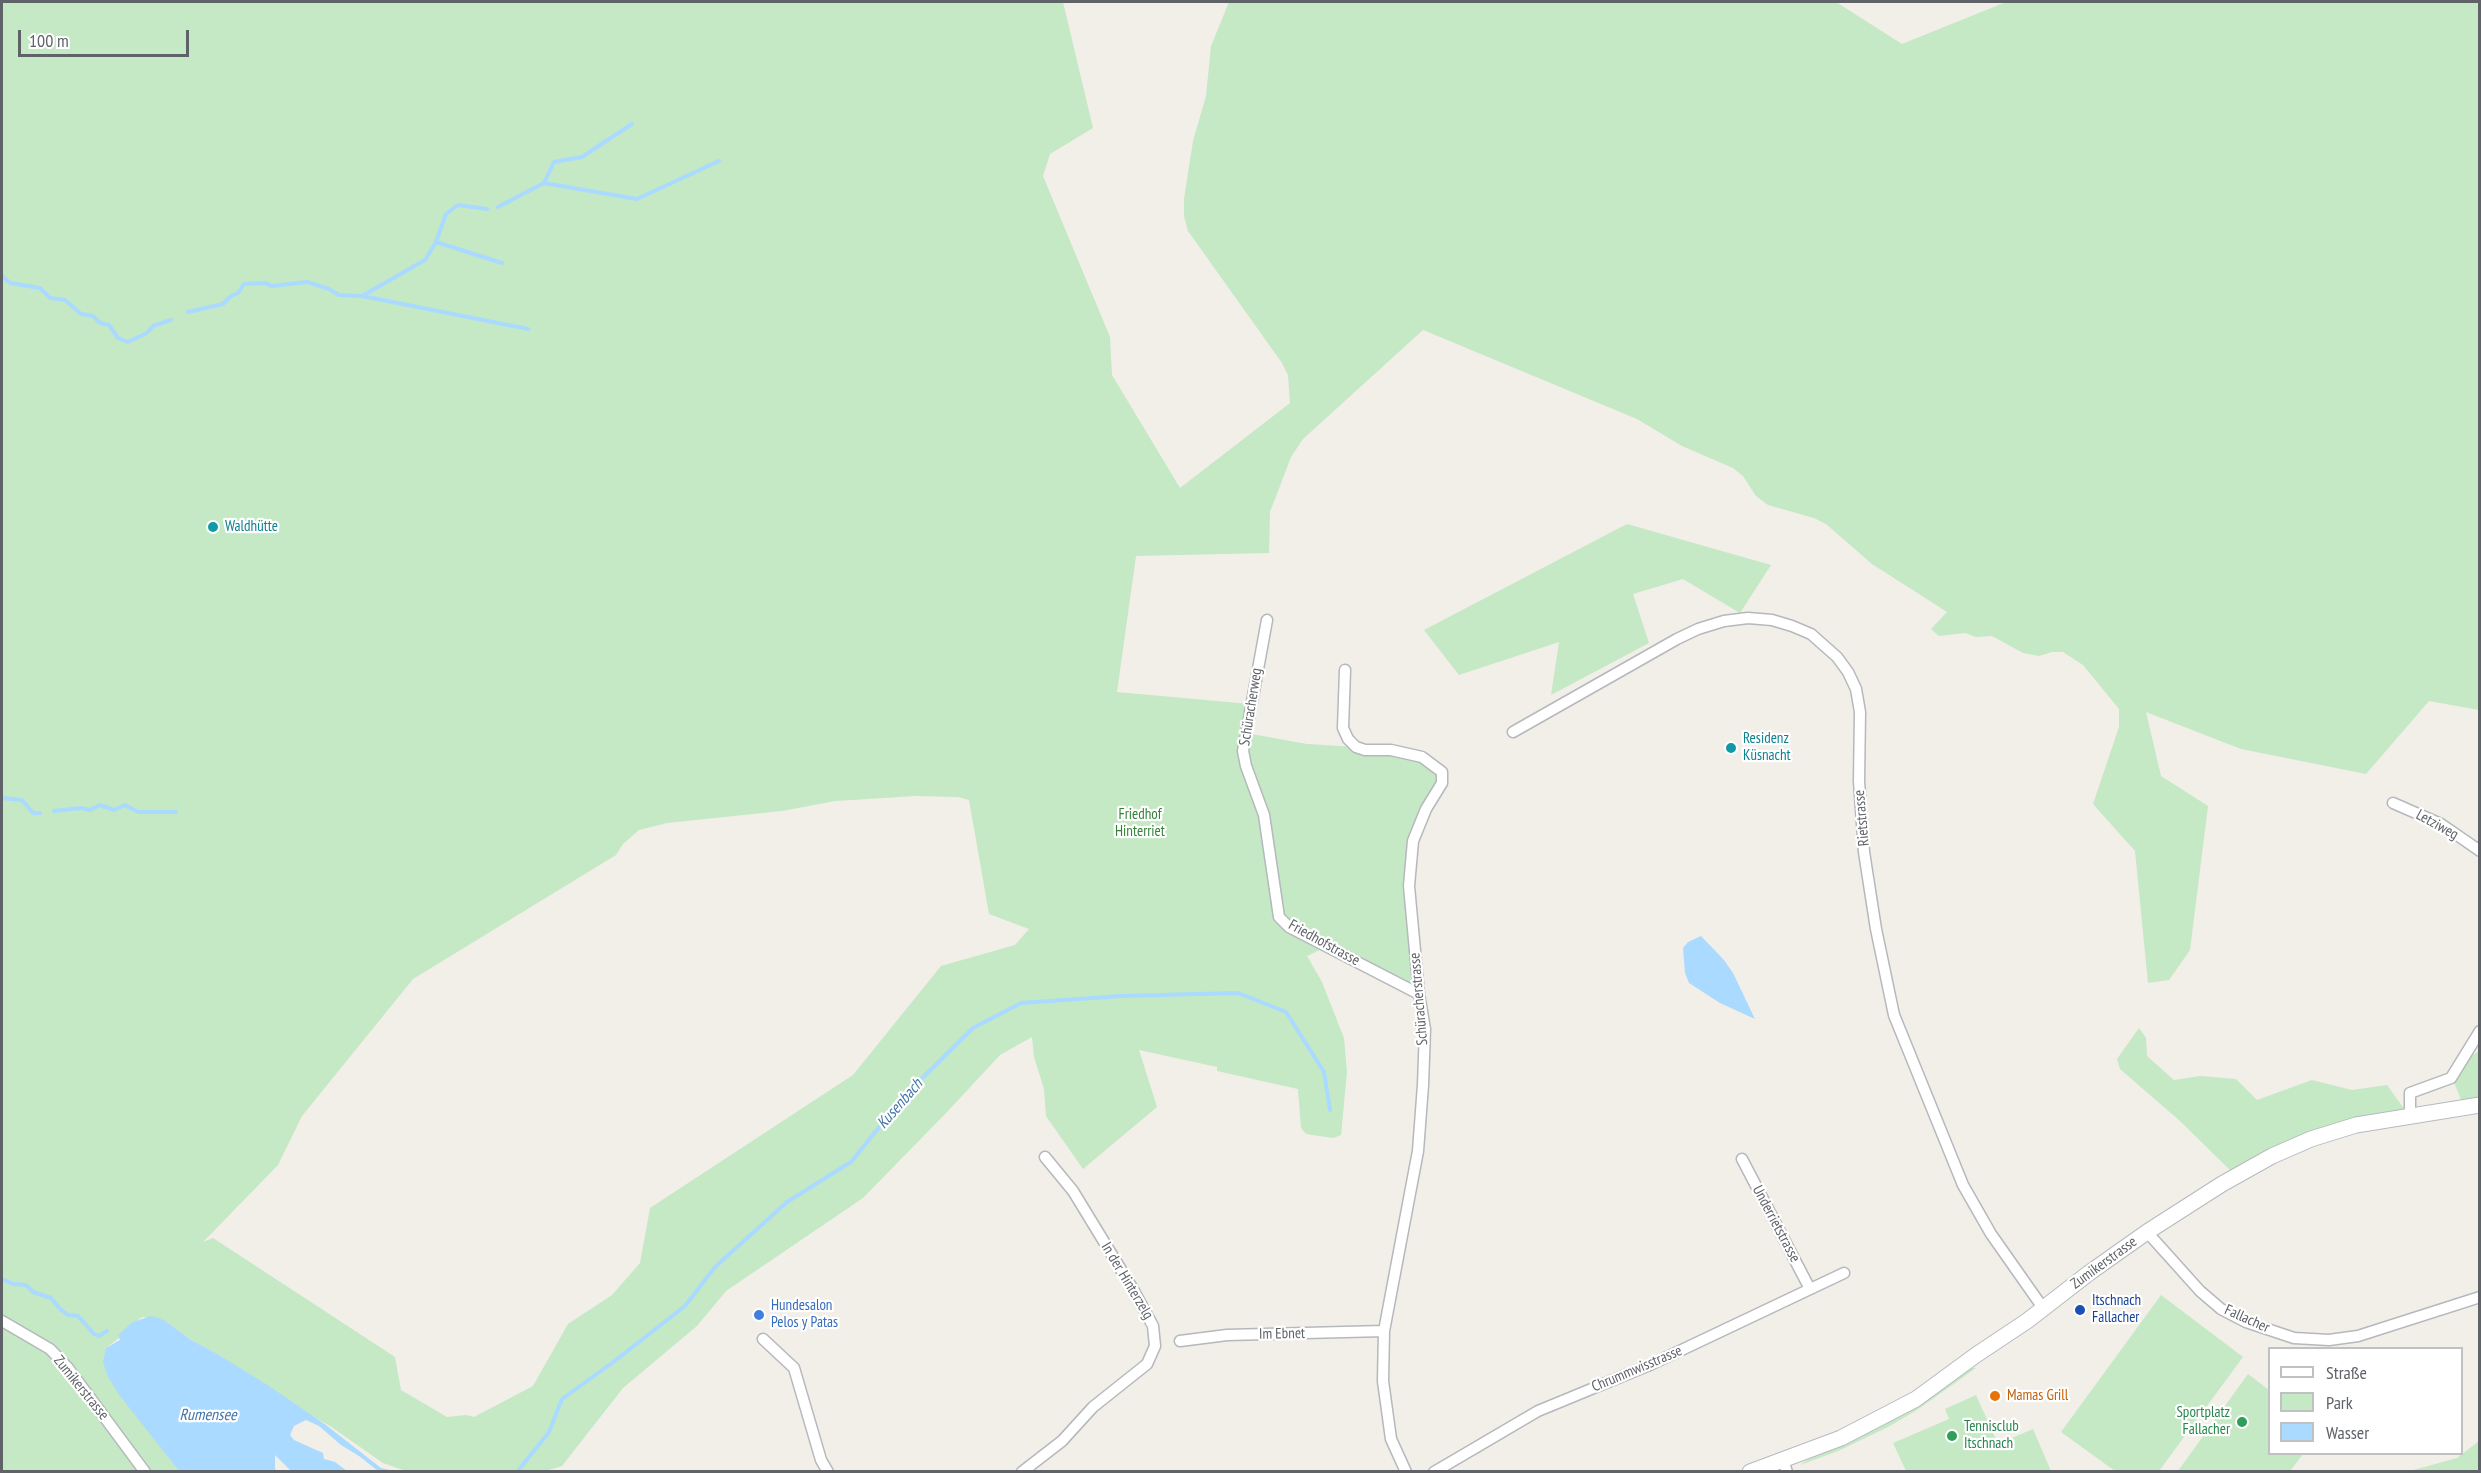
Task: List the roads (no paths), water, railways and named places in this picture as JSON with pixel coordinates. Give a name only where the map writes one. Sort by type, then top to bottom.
[{"type":"main road","name":"Zumikerstrasse","points":[[1750,1472],[1785,1466],[1916,1399],[1976,1355],[2027,1322],[2147,1232],[2235,1176],[2272,1156],[2311,1138],[2356,1125],[2480,1105]]},
{"type":"street","name":"Rietstrasse","points":[[1513,732],[1677,639],[1698,629],[1724,621],[1748,618],[1772,620],[1792,626],[1811,634],[1837,657],[1848,672],[1856,689],[1860,712],[1859,781],[1864,852],[1875,929],[1894,1015],[1963,1185],[1991,1234],[2043,1308]]},
{"type":"street","name":"Schüracherweg","points":[[1267,620],[1243,751],[1263,815],[1270,863]]},
{"type":"street","name":"Schüracherstrasse","points":[[1346,670],[1343,728],[1348,739],[1356,747],[1365,750],[1391,750],[1422,757],[1442,772],[1442,783],[1426,809],[1413,841],[1409,886],[1419,994],[1425,1029],[1423,1085],[1418,1151],[1384,1331],[1383,1381],[1391,1439],[1406,1472]]},
{"type":"street","name":"Letziweg","points":[[2393,802],[2441,824],[2480,851]]},
{"type":"street","name":"Friedhofstrasse","points":[[1270,863],[1276,910],[1279,917],[1289,927],[1419,994]]},
{"type":"street","points":[[2410,1118],[2410,1093],[2451,1078],[2480,1031]]},
{"type":"street","name":"In der Hinterzelg","points":[[1022,1472],[1062,1442],[1093,1407],[1147,1364],[1155,1346],[1153,1326],[1134,1291],[1073,1191],[1045,1157]]},
{"type":"street","name":"Underrietstrasse","points":[[1742,1159],[1810,1289]]},
{"type":"street","name":"Fallacher","points":[[2147,1232],[2200,1291],[2221,1309],[2247,1322],[2294,1338],[2329,1340],[2358,1336],[2480,1297]]},
{"type":"street","name":"Chrummwisstrasse","points":[[1434,1472],[1539,1411],[1652,1364],[1844,1274]]},
{"type":"street","name":"Zumikerstrasse","points":[[2,1321],[50,1349],[68,1368],[145,1472]]},
{"type":"street","name":"Im Ebnet","points":[[1180,1341],[1227,1335],[1384,1331]]},
{"type":"street","points":[[764,1339],[794,1368],[820,1460],[828,1472]]},
{"type":"water","points":[[1701,936],[1733,973],[1755,1019],[1720,1003],[1689,983],[1685,973],[1683,948],[1688,942]]},
{"type":"water","name":"Rumensee","points":[[151,1316],[164,1320],[191,1340],[269,1386],[326,1425],[381,1468],[394,1471],[378,1471],[319,1426],[306,1420],[294,1426],[290,1435],[294,1440],[323,1453],[324,1459],[335,1462],[347,1471],[291,1471],[275,1455],[277,1471],[179,1471],[120,1396],[108,1377],[103,1362],[106,1348],[120,1340],[118,1335],[133,1322]]},
{"type":"waterway","points":[[544,183],[554,162],[582,157],[632,124]]},
{"type":"waterway","points":[[498,207],[544,183],[637,199],[719,161]]},
{"type":"waterway","points":[[188,312],[223,304],[238,293],[244,284],[266,283],[271,286],[307,282],[339,295],[362,296],[425,260],[436,242],[446,214],[458,205],[487,209]]},
{"type":"waterway","points":[[436,242],[502,263]]},
{"type":"waterway","points":[[2,276],[10,283],[40,288],[50,298],[65,300],[81,314],[93,316],[100,323],[109,325],[118,338],[128,342],[147,333],[153,326],[171,320]]},
{"type":"waterway","points":[[362,296],[528,329]]},
{"type":"waterway","points":[[2,798],[22,800],[33,813],[40,813]]},
{"type":"waterway","points":[[54,811],[81,808],[90,810],[100,805],[114,810],[125,805],[138,812],[176,812]]},
{"type":"waterway","name":"Kusenbach","points":[[517,1472],[549,1432],[562,1399],[685,1306],[715,1267],[787,1202],[851,1162],[905,1095],[973,1028],[1021,1003],[1121,996],[1238,993],[1286,1012],[1324,1072],[1330,1110]]},
{"type":"waterway","points":[[2,1279],[13,1284],[26,1285],[33,1292],[51,1298],[68,1315],[78,1316],[94,1334],[99,1336],[107,1331]]},
{"type":"place","name":"Waldhütte","points":[[213,527]]},
{"type":"place","name":"Residenz Küsnacht","points":[[1731,748]]},
{"type":"place","name":"Itschnach Fallacher","points":[[2080,1310]]},
{"type":"place","name":"Hundesalon Pelos y Patas","points":[[759,1315]]},
{"type":"place","name":"Mamas Grill","points":[[1995,1396]]},
{"type":"place","name":"Sportplatz Fallacher","points":[[2242,1422]]},
{"type":"place","name":"Tennisclub Itschnach","points":[[1952,1436]]},
{"type":"park label","name":"Friedhof Hinterriet","points":[[1140,824]]}]
